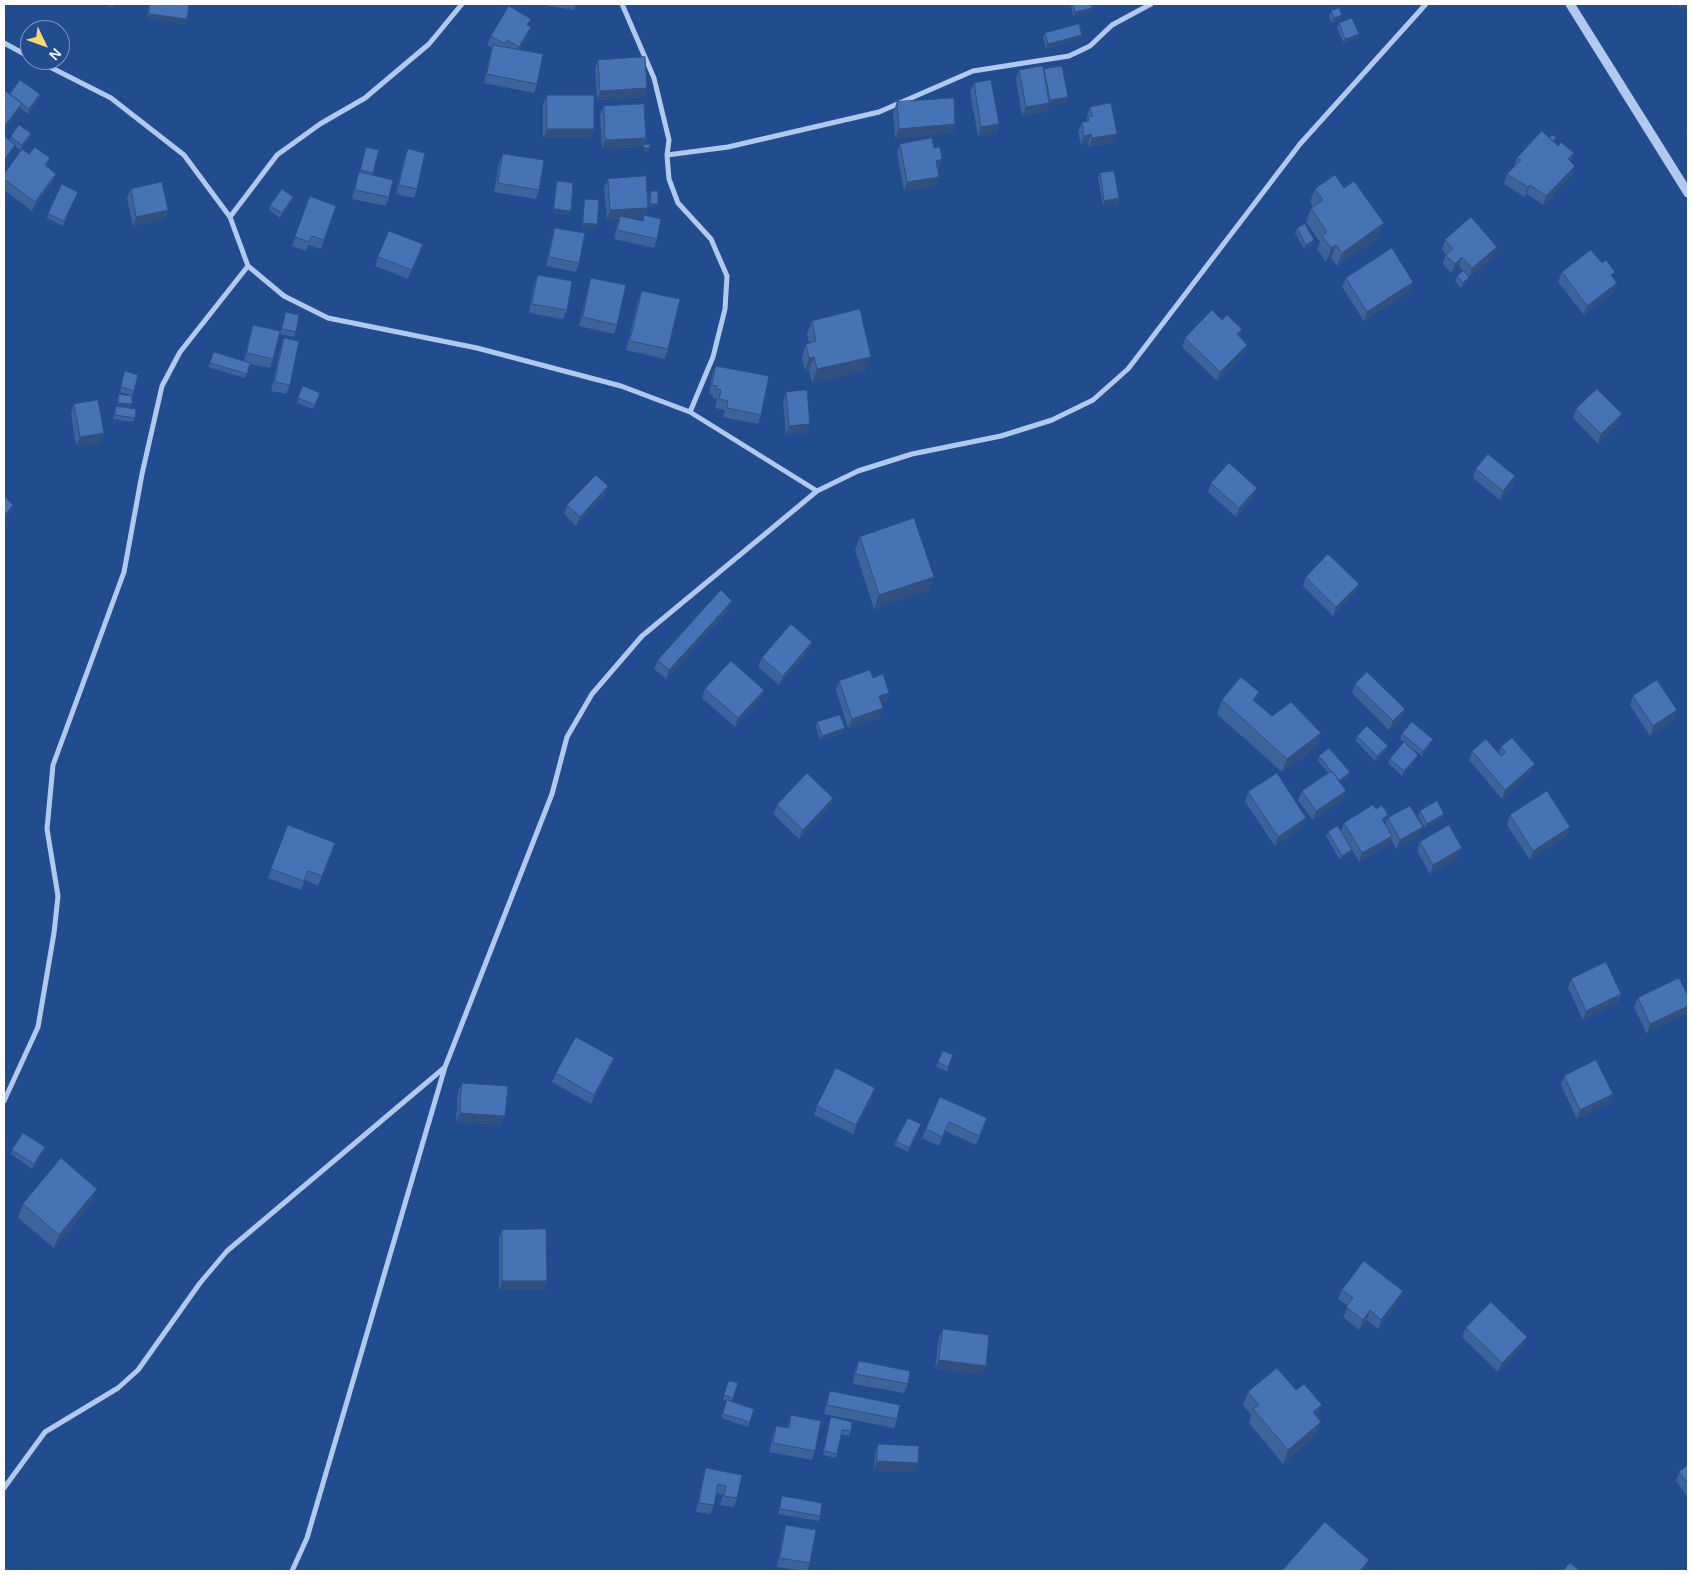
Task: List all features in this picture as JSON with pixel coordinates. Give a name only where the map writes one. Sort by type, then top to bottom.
[{"type":"street","points":[[230,217],[277,155],[320,124],[365,98],[429,44],[462,4]]},
{"type":"street","points":[[622,4],[654,78],[670,140],[667,155],[669,179],[678,202],[711,238],[727,276],[725,309],[713,357],[690,412]]},
{"type":"street","points":[[667,155],[728,147],[879,112],[973,71],[1069,56],[1090,46],[1112,25],[1151,4]]},
{"type":"street","points":[[292,1571],[307,1538],[445,1067],[552,794],[567,736],[592,694],[642,636],[817,491],[858,471],[912,454],[1001,436],[1052,420],[1093,400],[1128,369],[1300,144],[1426,4]]},
{"type":"street","points":[[1570,4],[1688,193]]},
{"type":"street","points":[[4,44],[20,52]]},
{"type":"street","points":[[56,70],[111,98],[184,155],[230,217],[248,266],[284,296],[328,318],[496,353],[621,386],[690,412],[817,491]]},
{"type":"street","points":[[4,1101],[38,1026],[54,933],[58,896],[47,828],[53,765],[124,572],[142,474],[162,386],[180,352],[248,266]]},
{"type":"street","points":[[4,1488],[45,1432],[118,1388],[138,1370],[200,1283],[227,1252],[445,1067]]},
{"type":"building","points":[[150,4],[189,5],[187,19],[149,14]]},
{"type":"building","points":[[1074,4],[1091,4],[1092,8],[1075,12]]},
{"type":"building","points":[[509,6],[531,19],[527,25],[531,27],[519,47],[507,40],[505,44],[491,36]]},
{"type":"building","points":[[1339,8],[1342,15],[1334,18],[1331,11]]},
{"type":"building","points":[[1352,18],[1359,34],[1345,39],[1339,23]]},
{"type":"building","points":[[1079,24],[1082,35],[1048,44],[1045,33]]},
{"type":"building","points":[[493,45],[543,54],[537,84],[487,74]]},
{"type":"building","points":[[645,57],[647,88],[600,91],[598,60]]},
{"type":"building","points":[[1043,66],[1049,103],[1026,107],[1019,70]]},
{"type":"building","points":[[1062,66],[1068,97],[1050,100],[1044,69]]},
{"type":"building","points":[[20,80],[40,94],[29,109],[10,94]]},
{"type":"building","points":[[991,80],[999,124],[981,127],[974,83]]},
{"type":"building","points":[[4,90],[22,103],[4,127]]},
{"type":"building","points":[[547,95],[594,95],[594,129],[547,129]]},
{"type":"building","points":[[954,98],[955,124],[899,129],[897,102]]},
{"type":"building","points":[[1111,103],[1117,134],[1092,138],[1091,134],[1084,136],[1082,122],[1089,121],[1088,117],[1092,116],[1090,107]]},
{"type":"building","points":[[644,104],[646,138],[605,140],[604,106]]},
{"type":"building","points":[[19,125],[31,133],[22,145],[11,137]]},
{"type":"building","points":[[1542,131],[1558,146],[1561,142],[1574,153],[1568,159],[1575,166],[1546,196],[1530,185],[1528,187],[1507,174],[1521,160],[1517,158]]},
{"type":"building","points":[[1553,135],[1556,137],[1553,141],[1549,138]]},
{"type":"building","points":[[4,136],[15,145],[4,160]]},
{"type":"building","points":[[932,138],[934,148],[940,147],[942,159],[936,161],[939,177],[907,182],[900,144]]},
{"type":"building","points":[[650,144],[650,148],[644,148],[643,145]]},
{"type":"building","points":[[35,147],[50,158],[45,165],[56,174],[35,202],[4,179],[4,174],[22,149],[29,154]]},
{"type":"building","points":[[366,147],[379,150],[373,173],[361,170]]},
{"type":"building","points":[[408,149],[425,153],[417,189],[399,185]]},
{"type":"building","points":[[503,154],[544,160],[539,190],[498,183]]},
{"type":"building","points":[[1114,171],[1119,198],[1104,201],[1100,173]]},
{"type":"building","points":[[359,172],[393,180],[389,197],[355,190]]},
{"type":"building","points":[[1335,175],[1344,188],[1354,181],[1384,223],[1342,253],[1336,245],[1331,248],[1322,236],[1327,232],[1311,208],[1323,200],[1315,189]]},
{"type":"building","points":[[646,176],[648,208],[610,210],[608,179]]},
{"type":"building","points":[[557,181],[573,183],[571,211],[554,209]]},
{"type":"building","points":[[162,182],[168,210],[136,217],[131,189]]},
{"type":"building","points":[[62,184],[78,192],[64,221],[48,214]]},
{"type":"building","points":[[282,189],[293,197],[282,213],[270,206]]},
{"type":"building","points":[[651,191],[658,191],[658,204],[651,204]]},
{"type":"building","points":[[310,196],[336,206],[324,240],[312,236],[309,242],[295,237]]},
{"type":"building","points":[[585,199],[599,200],[597,224],[583,223]]},
{"type":"building","points":[[644,215],[661,219],[657,239],[617,230],[620,216],[643,221]]},
{"type":"building","points":[[1471,217],[1497,247],[1472,268],[1462,257],[1455,264],[1446,255],[1453,249],[1445,240]]},
{"type":"building","points":[[1305,224],[1314,240],[1306,245],[1297,228]]},
{"type":"building","points":[[555,228],[585,233],[579,263],[549,257]]},
{"type":"building","points":[[389,231],[423,244],[412,270],[378,257]]},
{"type":"building","points":[[1392,248],[1413,282],[1367,312],[1346,278]]},
{"type":"building","points":[[1591,250],[1602,263],[1606,260],[1615,272],[1611,275],[1617,283],[1587,306],[1562,272]]},
{"type":"building","points":[[1464,271],[1469,277],[1463,283],[1457,276]]},
{"type":"building","points":[[538,275],[572,281],[567,310],[532,304]]},
{"type":"building","points":[[591,278],[626,285],[617,325],[583,317]]},
{"type":"building","points":[[642,291],[680,299],[668,349],[630,341]]},
{"type":"building","points":[[860,309],[871,357],[817,369],[814,357],[809,358],[806,344],[816,341],[812,321]]},
{"type":"building","points":[[1212,310],[1222,320],[1227,315],[1242,329],[1237,334],[1247,345],[1220,372],[1185,338]]},
{"type":"building","points":[[286,312],[299,315],[296,332],[282,329]]},
{"type":"building","points":[[253,325],[280,331],[273,359],[247,353]]},
{"type":"building","points":[[284,338],[299,341],[290,385],[275,382]]},
{"type":"building","points":[[214,352],[250,363],[247,374],[210,363]]},
{"type":"building","points":[[716,366],[769,376],[761,415],[727,408],[728,401],[719,399],[721,390],[716,389],[717,386],[712,385]]},
{"type":"building","points":[[125,371],[138,375],[134,391],[121,387]]},
{"type":"building","points":[[303,386],[320,393],[315,405],[298,398]]},
{"type":"building","points":[[1597,389],[1622,414],[1601,434],[1576,409]]},
{"type":"building","points":[[807,390],[810,424],[789,426],[786,392]]},
{"type":"building","points":[[119,394],[132,396],[132,404],[118,403]]},
{"type":"building","points":[[98,400],[104,433],[80,437],[74,404]]},
{"type":"building","points":[[116,406],[136,409],[135,418],[115,415]]},
{"type":"building","points":[[1488,454],[1515,476],[1503,491],[1476,469]]},
{"type":"building","points":[[1229,463],[1257,488],[1239,508],[1211,483]]},
{"type":"building","points":[[596,475],[608,486],[580,517],[567,505]]},
{"type":"building","points":[[4,496],[13,505],[4,516]]},
{"type":"building","points":[[914,518],[934,577],[879,595],[860,537]]},
{"type":"building","points":[[1328,554],[1359,584],[1336,607],[1306,577]]},
{"type":"building","points":[[721,590],[732,601],[669,670],[658,660]]},
{"type":"building","points":[[791,624],[812,642],[783,676],[762,658]]},
{"type":"building","points":[[731,661],[764,690],[738,718],[705,689]]},
{"type":"building","points":[[870,670],[873,678],[883,674],[889,693],[879,696],[883,708],[852,719],[839,681]]},
{"type":"building","points":[[1367,672],[1405,709],[1393,721],[1355,684]]},
{"type":"building","points":[[1241,677],[1259,692],[1253,700],[1272,716],[1291,702],[1321,733],[1287,759],[1222,700]]},
{"type":"building","points":[[1657,680],[1677,710],[1653,726],[1633,696]]},
{"type":"building","points":[[840,715],[845,728],[822,736],[817,722]]},
{"type":"building","points":[[1412,722],[1433,739],[1423,751],[1402,734]]},
{"type":"building","points":[[1367,726],[1388,746],[1377,756],[1357,736]]},
{"type":"building","points":[[1512,738],[1535,764],[1505,790],[1472,751],[1486,739],[1501,756],[1506,752],[1501,747]]},
{"type":"building","points":[[1404,742],[1418,755],[1404,771],[1390,759]]},
{"type":"building","points":[[1329,748],[1350,772],[1339,781],[1319,756]]},
{"type":"building","points":[[1332,771],[1346,791],[1316,811],[1302,791]]},
{"type":"building","points":[[807,773],[833,798],[803,830],[777,805]]},
{"type":"building","points":[[1277,773],[1306,818],[1278,837],[1248,792]]},
{"type":"building","points":[[1547,791],[1570,827],[1533,851],[1510,815]]},
{"type":"building","points":[[1437,801],[1444,814],[1427,824],[1420,811]]},
{"type":"building","points":[[1373,805],[1376,809],[1382,805],[1388,815],[1382,819],[1392,836],[1362,853],[1344,823]]},
{"type":"building","points":[[1410,806],[1423,827],[1400,840],[1388,818]]},
{"type":"building","points":[[288,825],[335,843],[322,876],[308,871],[304,881],[271,869]]},
{"type":"building","points":[[1449,825],[1462,848],[1433,865],[1420,842]]},
{"type":"building","points":[[1338,826],[1352,850],[1342,856],[1328,832]]},
{"type":"building","points":[[1606,962],[1621,994],[1586,1011],[1571,979]]},
{"type":"building","points":[[1679,978],[1688,996],[1688,1006],[1650,1024],[1638,998]]},
{"type":"building","points":[[576,1037],[614,1058],[594,1095],[556,1073]]},
{"type":"building","points":[[943,1051],[953,1055],[948,1067],[938,1062]]},
{"type":"building","points":[[1596,1060],[1613,1094],[1580,1110],[1564,1076]]},
{"type":"building","points":[[836,1068],[875,1088],[856,1125],[817,1106]]},
{"type":"building","points":[[462,1083],[508,1086],[505,1116],[460,1113]]},
{"type":"building","points":[[940,1097],[987,1118],[979,1136],[949,1122],[942,1137],[926,1129]]},
{"type":"building","points":[[908,1118],[921,1124],[909,1148],[896,1141]]},
{"type":"building","points":[[23,1133],[45,1147],[34,1164],[12,1150]]},
{"type":"building","points":[[61,1158],[97,1189],[59,1235],[23,1204]]},
{"type":"building","points":[[546,1229],[547,1281],[502,1281],[502,1230]]},
{"type":"building","points":[[1364,1261],[1403,1291],[1381,1320],[1370,1310],[1363,1320],[1346,1307],[1353,1298],[1342,1290]]},
{"type":"building","points":[[1491,1302],[1527,1337],[1502,1363],[1466,1328]]},
{"type":"building","points":[[943,1329],[989,1335],[986,1366],[939,1360]]},
{"type":"building","points":[[859,1361],[910,1371],[908,1384],[856,1374]]},
{"type":"building","points":[[1277,1368],[1296,1390],[1304,1384],[1322,1405],[1313,1412],[1321,1422],[1288,1450],[1253,1409],[1259,1405],[1248,1392]]},
{"type":"building","points":[[729,1381],[738,1383],[733,1398],[724,1395]]},
{"type":"building","points":[[830,1391],[900,1405],[897,1419],[827,1405]]},
{"type":"building","points":[[727,1400],[754,1409],[750,1422],[723,1414]]},
{"type":"building","points":[[791,1415],[821,1421],[815,1451],[773,1443],[776,1426],[789,1428]]},
{"type":"building","points":[[831,1417],[852,1422],[851,1431],[842,1430],[837,1454],[824,1451]]},
{"type":"building","points":[[878,1444],[919,1446],[918,1463],[877,1461]]},
{"type":"building","points":[[1688,1465],[1688,1484],[1679,1472]]},
{"type":"building","points":[[706,1468],[742,1475],[737,1498],[724,1496],[726,1486],[718,1484],[714,1505],[699,1503]]},
{"type":"building","points":[[782,1496],[822,1503],[820,1516],[780,1509]]},
{"type":"building","points":[[1325,1522],[1369,1560],[1360,1571],[1282,1571]]},
{"type":"building","points":[[786,1525],[816,1530],[810,1563],[780,1558]]},
{"type":"building","points":[[1570,1563],[1580,1571],[1563,1571]]}]
